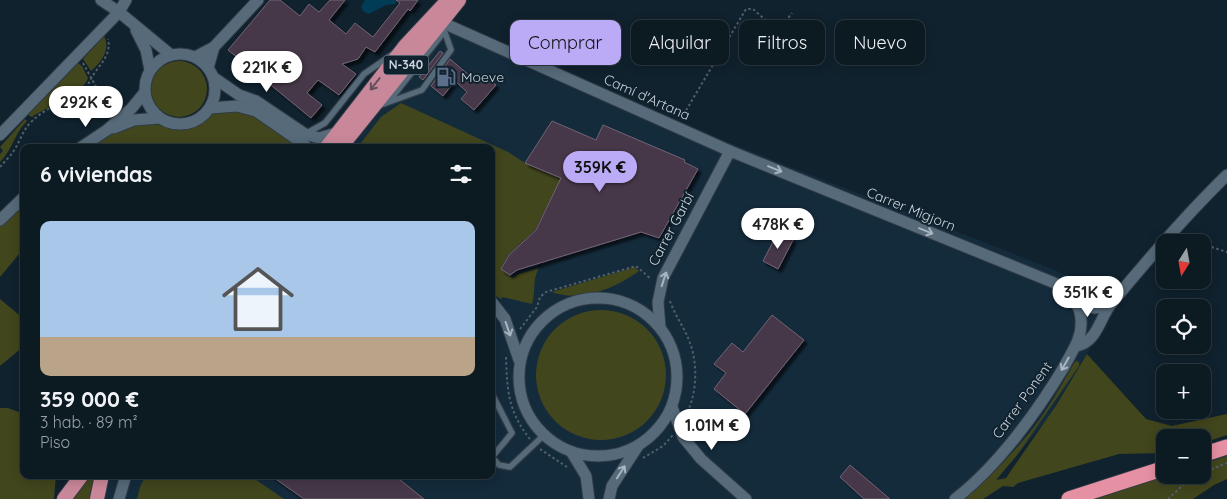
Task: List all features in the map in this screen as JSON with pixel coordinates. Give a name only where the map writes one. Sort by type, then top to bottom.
[{"type":"highway","points":[[329,144],[405,46],[448,0]]},
{"type":"highway","name":"N-340","points":[[343,144],[443,27],[459,0]]},
{"type":"highway","points":[[1211,452],[1227,447]]},
{"type":"highway","points":[[1069,499],[1156,471]]},
{"type":"highway","points":[[64,499],[79,479]]},
{"type":"highway","points":[[97,499],[101,479]]},
{"type":"street","points":[[101,0],[172,55]]},
{"type":"street","points":[[0,135],[4,123],[76,56],[118,12],[126,0]]},
{"type":"street","points":[[195,57],[214,47],[254,1]]},
{"type":"street","points":[[134,26],[146,50],[150,70]]},
{"type":"street","name":"Camí d'Artana","points":[[443,27],[730,151]]},
{"type":"street","points":[[107,130],[134,120],[159,118],[175,124],[181,124],[192,122],[202,116],[210,108],[214,98],[215,87],[210,72],[214,47]]},
{"type":"street","points":[[159,118],[149,106],[145,92],[145,81],[156,63],[172,55],[183,54],[195,57],[210,72],[239,95],[256,101],[305,134],[319,138],[336,133]]},
{"type":"street","points":[[86,144],[121,118],[145,92]]},
{"type":"street","points":[[210,108],[237,106],[256,111],[304,144]]},
{"type":"street","name":"Carrer Garbí","points":[[660,327],[658,302],[663,278],[730,151]]},
{"type":"street","name":"Carrer Migjorn","points":[[730,151],[1056,284],[1076,302]]},
{"type":"street","points":[[1170,234],[1227,175]]},
{"type":"street","points":[[0,220],[20,200]]},
{"type":"street","points":[[1076,346],[1083,345],[1093,337],[1112,303],[1156,251]]},
{"type":"street","points":[[519,360],[529,336],[545,316],[567,303],[592,297],[618,300],[641,310],[660,327],[671,345],[677,365],[677,386],[672,406],[658,429],[638,446],[612,486],[609,499]]},
{"type":"street","points":[[1076,302],[1094,308],[1112,303]]},
{"type":"street","name":"Carrer Ponent","points":[[955,499],[982,476],[1027,423],[1052,388],[1076,346],[1081,324],[1080,312],[1076,302]]},
{"type":"street","points":[[495,306],[505,319],[519,360],[518,387],[526,414],[543,436],[556,446],[572,453],[594,457],[617,455],[638,446]]},
{"type":"street","points":[[672,406],[683,437],[701,459],[746,499]]},
{"type":"street","points":[[572,453],[586,476],[589,499]]},
{"type":"street","points":[[119,499],[125,479]]},
{"type":"lane","points":[[422,29],[426,16],[439,0]]},
{"type":"lane","points":[[389,102],[443,27]]},
{"type":"lane","points":[[372,108],[422,90],[451,50],[443,27]]},
{"type":"lane","points":[[305,134],[325,123],[364,74],[405,46]]},
{"type":"lane","points":[[1080,282],[1112,303]]},
{"type":"lane","points":[[495,401],[512,433],[495,453]]},
{"type":"lane","points":[[495,460],[499,465],[510,466],[543,436]]},
{"type":"path","points":[[676,127],[746,9],[753,9],[778,31],[792,13]]},
{"type":"path","points":[[0,166],[13,152],[23,131],[32,122],[50,107],[81,93],[88,87],[91,78],[103,63],[110,45],[107,36],[100,30]]},
{"type":"path","points":[[76,56],[82,62],[99,92],[112,105],[121,118]]},
{"type":"path","points":[[1211,247],[1227,252]]},
{"type":"path","points":[[513,341],[521,327],[537,307],[540,297],[546,292],[636,266],[645,276],[661,286],[666,291],[673,311],[690,344],[694,360],[694,391],[689,410],[679,426],[663,446],[638,462]]},
{"type":"path","points":[[1211,469],[1227,463]]},
{"type":"path","points":[[1168,499],[1186,484]]},
{"type":"shaded area","points":[[365,0],[397,0],[395,4],[386,5],[369,14],[364,12],[361,7]]},
{"type":"shaded area","points":[[451,22],[510,48],[510,65],[550,65],[732,144],[1055,270],[1118,300],[1044,423],[996,480],[977,499],[102,499],[106,479],[495,479],[495,144],[352,144]]},
{"type":"green space","points":[[104,36],[106,51],[91,71],[83,59]]},
{"type":"green space","points":[[174,61],[184,61],[199,69],[205,78],[207,89],[205,100],[199,109],[184,117],[174,117],[163,112],[156,105],[151,94],[151,84],[156,73],[163,66]]},
{"type":"green space","points":[[78,63],[82,66],[88,78],[80,89],[32,117],[28,115]]},
{"type":"green space","points":[[401,103],[491,144],[360,144],[381,117]]},
{"type":"green space","points":[[249,111],[298,144],[93,144],[124,127],[159,123],[173,129],[187,128],[200,123],[216,112]]},
{"type":"green space","points":[[25,119],[27,121],[0,162],[0,154],[3,151],[0,147]]},
{"type":"green space","points":[[495,146],[525,163],[561,178],[535,230],[508,255],[501,268],[512,278],[518,274],[539,268],[532,304],[503,297],[501,299],[495,295]]},
{"type":"green space","points":[[20,206],[20,253],[0,277],[0,226]]},
{"type":"green space","points":[[635,267],[639,271],[620,283],[597,292],[574,296],[552,292]]},
{"type":"green space","points":[[0,299],[20,316],[20,349],[0,366]]},
{"type":"green space","points":[[601,310],[626,314],[647,329],[662,350],[666,375],[662,400],[647,421],[626,436],[601,440],[576,436],[555,421],[540,400],[536,375],[540,350],[555,329],[576,314]]},
{"type":"green space","points":[[1087,354],[1146,419],[1172,426],[1227,414],[1227,435],[1211,440],[1211,429],[1156,429],[1156,453],[1119,454],[1018,483],[1013,487],[1003,486],[983,499],[965,499],[1021,443],[1047,409],[1074,363],[1076,361],[1079,362],[1079,366],[1018,454],[996,480],[1006,478],[1057,404]]},
{"type":"green space","points":[[0,408],[8,408],[20,412],[20,479],[56,479],[54,499],[0,499]]},
{"type":"green space","points":[[1227,456],[1227,479],[1193,499],[1095,499],[1156,479],[1156,484],[1211,484],[1211,461]]},
{"type":"green space","points":[[85,479],[97,479],[93,499],[71,499]]},
{"type":"green space","points":[[144,479],[255,479],[284,499],[137,499]]},
{"type":"building","points":[[270,0],[280,0],[300,16],[309,4],[319,12],[330,0],[345,0],[329,20],[346,34],[355,23],[373,37],[400,3],[396,0],[418,0],[410,11],[408,9],[375,52],[366,47],[358,59],[342,64],[356,74],[339,95],[318,80],[307,93],[322,105],[311,118],[228,50]]},
{"type":"building","points":[[440,51],[443,53],[423,80],[419,77]]},
{"type":"building","points":[[450,59],[476,81],[482,74],[496,85],[474,110],[461,99],[467,92],[455,81],[443,96],[431,86]]},
{"type":"building","points":[[552,121],[596,140],[603,125],[685,160],[684,162],[698,169],[659,238],[641,232],[517,270],[510,275],[501,269],[509,255],[536,230],[561,178],[525,163]]},
{"type":"building","points":[[778,232],[793,240],[778,269],[763,261]]},
{"type":"building","points":[[772,315],[804,340],[745,414],[714,389],[726,373],[714,364],[732,343],[743,352]]},
{"type":"building","points":[[850,465],[890,499],[864,499],[840,477]]},
{"type":"building","points":[[276,479],[399,479],[424,499],[304,499]]},
{"type":"place","name":"Moeve","points":[[446,77]]}]
